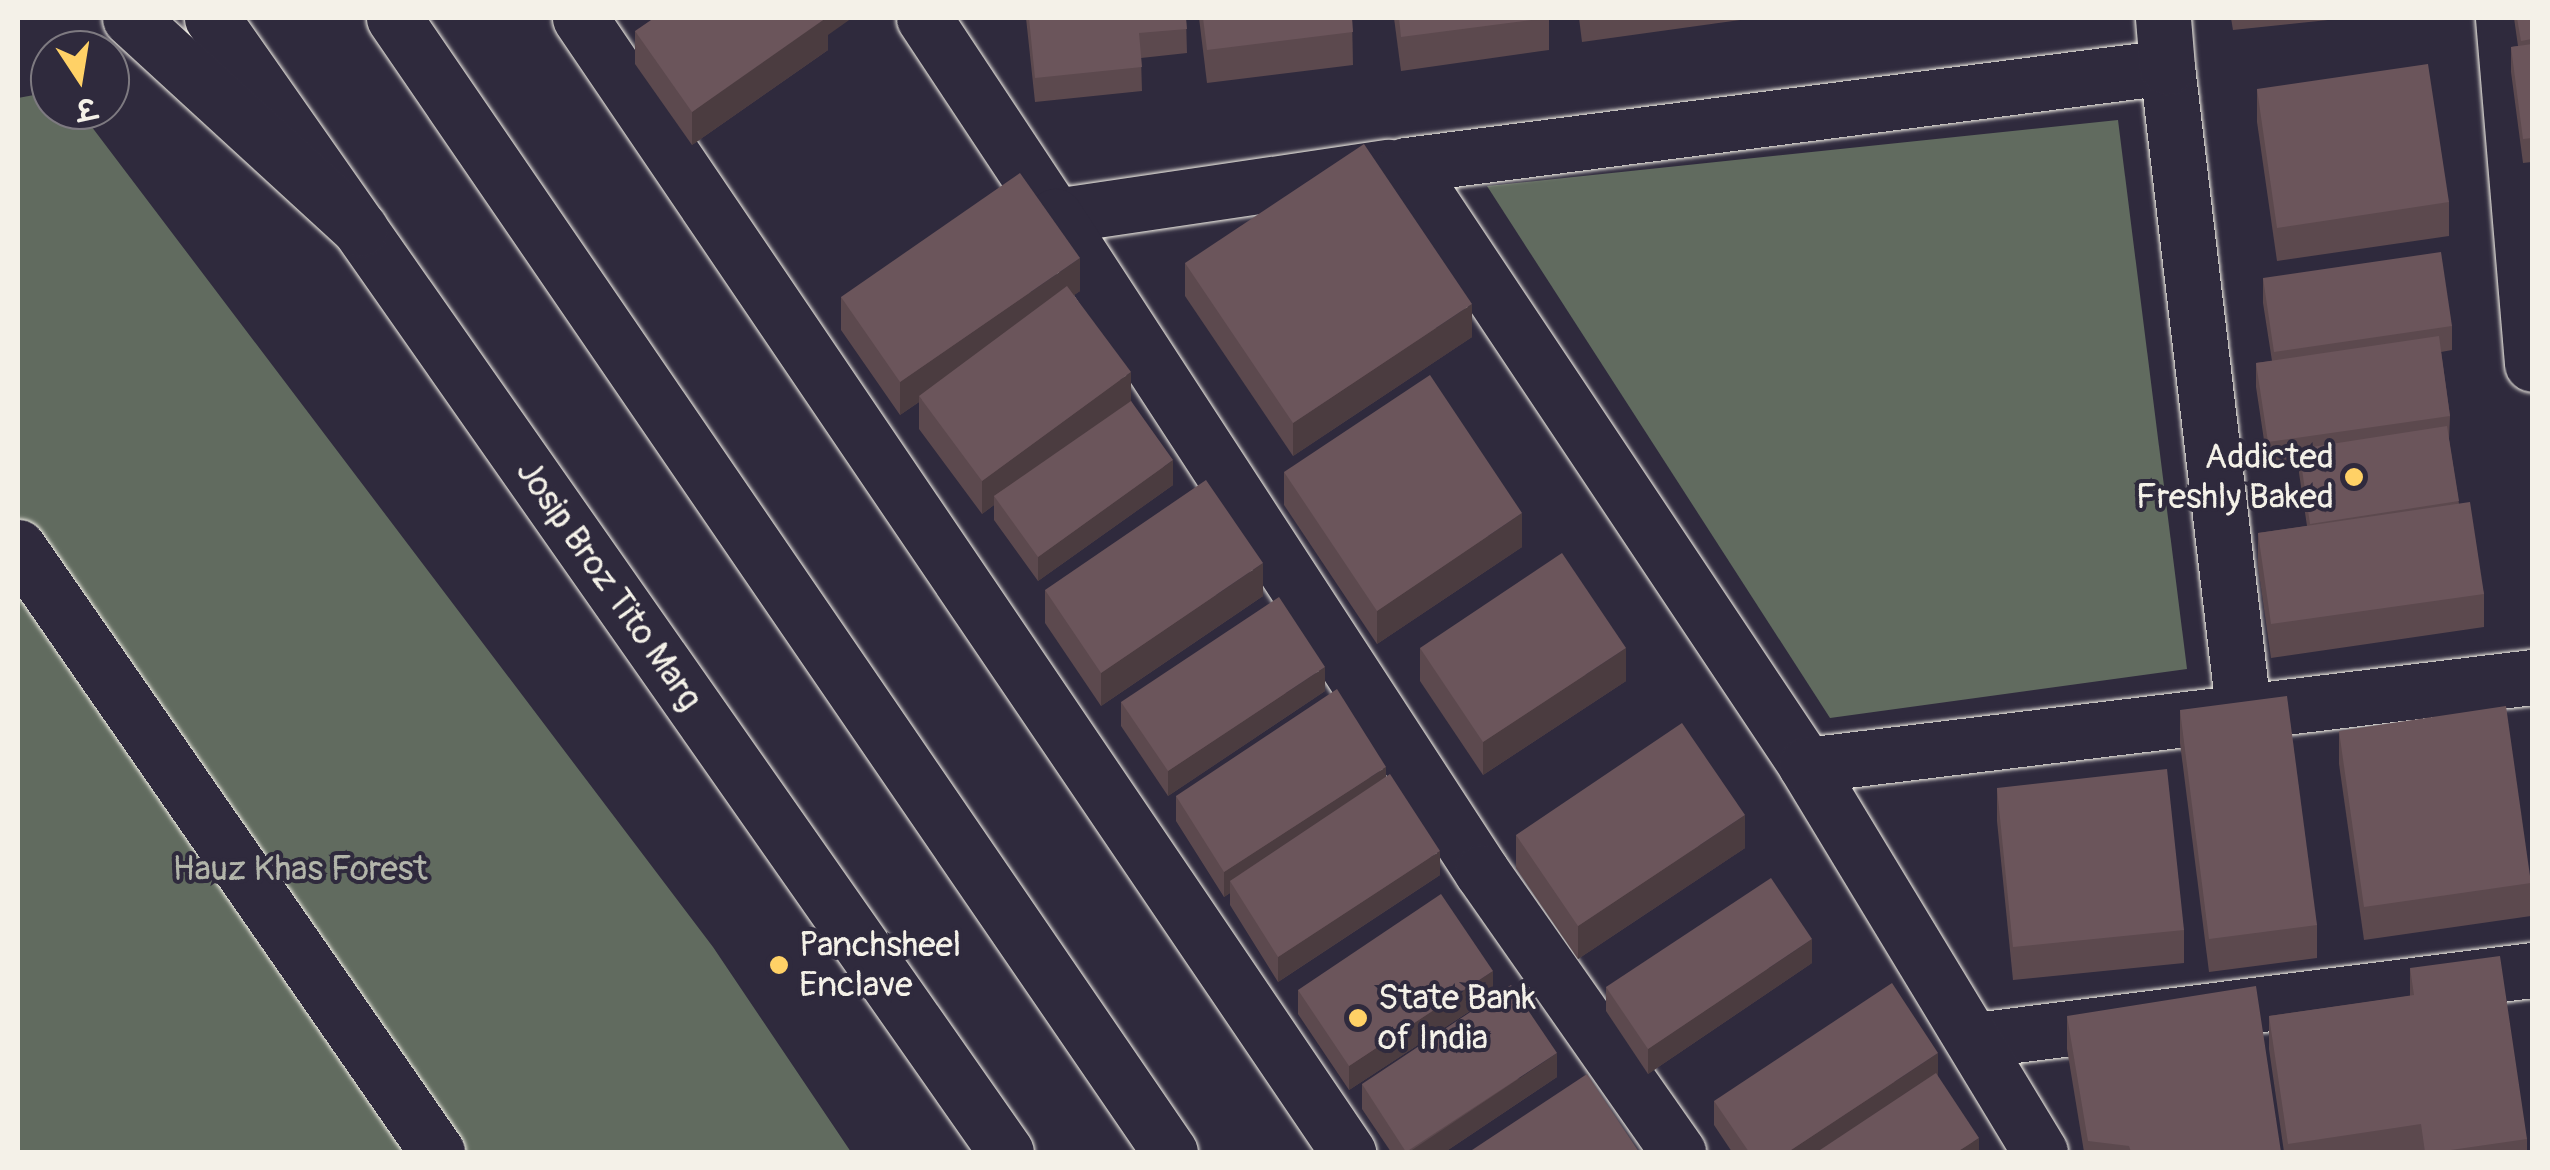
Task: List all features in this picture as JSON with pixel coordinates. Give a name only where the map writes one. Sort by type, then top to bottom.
[{"type":"street","points":[[130,18],[360,229]]},
{"type":"street","name":"Josip Broz Tito Marg","points":[[212,18],[1006,1152]]},
{"type":"street","points":[[394,18],[1170,1152]]},
{"type":"street","points":[[580,18],[1348,1152]]},
{"type":"street","points":[[924,18],[1482,872],[1678,1152]]},
{"type":"street","points":[[2502,18],[2532,364]]},
{"type":"street","points":[[1055,216],[1406,165],[2165,42],[2243,708]]},
{"type":"street","points":[[1406,165],[1806,765],[2040,1152]]},
{"type":"street","points":[[18,546],[437,1152]]},
{"type":"street","points":[[1806,765],[2243,708],[2532,677]]},
{"type":"street","points":[[1975,1040],[2532,970]]},
{"type":"green space","name":"Hauz Khas Forest","points":[[30,96],[30,130],[94,130],[713,947],[851,1152],[18,1152],[18,98]]},
{"type":"green space","points":[[2118,120],[2187,669],[1830,718],[1487,186]]},
{"type":"building","points":[[654,18],[826,18],[692,112],[635,31]]},
{"type":"building","points":[[1029,18],[1186,18],[1187,29],[1139,33],[1142,67],[1035,78]]},
{"type":"building","points":[[1203,18],[1352,18],[1353,32],[1207,50]]},
{"type":"building","points":[[1399,18],[1547,18],[1401,37]]},
{"type":"building","points":[[2517,18],[2532,18],[2532,39],[2521,41]]},
{"type":"building","points":[[2532,44],[2532,138],[2523,139],[2511,47]]},
{"type":"building","points":[[2428,64],[2449,202],[2277,228],[2257,89]]},
{"type":"building","points":[[1364,144],[1472,304],[1293,423],[1185,263]]},
{"type":"building","points":[[1020,173],[1080,258],[900,382],[841,297]]},
{"type":"building","points":[[2441,252],[2452,326],[2274,352],[2263,278]]},
{"type":"building","points":[[1067,286],[1131,372],[982,481],[919,396]]},
{"type":"building","points":[[2439,336],[2450,416],[2268,442],[2256,363]]},
{"type":"building","points":[[1430,375],[1522,513],[1377,611],[1284,472]]},
{"type":"building","points":[[1131,401],[1173,460],[1038,557],[994,496]]},
{"type":"building","points":[[2447,426],[2459,501],[2310,524],[2299,449]]},
{"type":"building","points":[[1206,480],[1263,563],[1101,673],[1045,590]]},
{"type":"building","points":[[2470,502],[2484,594],[2271,624],[2258,533]]},
{"type":"building","points":[[1562,553],[1626,648],[1483,742],[1420,648]]},
{"type":"building","points":[[1279,597],[1325,667],[1168,771],[1121,702]]},
{"type":"building","points":[[1337,689],[1386,767],[1224,872],[1176,796]]},
{"type":"building","points":[[2287,696],[2317,925],[2209,939],[2180,710]]},
{"type":"building","points":[[2506,706],[2531,883],[2364,907],[2339,731]]},
{"type":"building","points":[[1682,723],[1745,815],[1578,926],[1516,835]]},
{"type":"building","points":[[2167,769],[2184,930],[2013,947],[1997,788]]},
{"type":"building","points":[[1390,774],[1440,851],[1278,957],[1230,881]]},
{"type":"building","points":[[1771,878],[1812,939],[1648,1049],[1606,987]]},
{"type":"building","points":[[1441,894],[1493,971],[1349,1066],[1298,990]]},
{"type":"building","points":[[2500,956],[2527,1139],[2425,1152],[2421,1124],[2288,1144],[2269,1016],[2414,995],[2410,968]]},
{"type":"building","points":[[1892,983],[1938,1053],[1788,1152],[1749,1152],[1714,1101]]},
{"type":"building","points":[[1511,985],[1557,1053],[1406,1152],[1362,1084]]},
{"type":"building","points":[[2256,986],[2281,1152],[2131,1152],[2129,1146],[2088,1141],[2067,1016]]},
{"type":"building","points":[[1936,1073],[1979,1138],[1957,1152],[1817,1152]]},
{"type":"building","points":[[1587,1074],[1639,1152],[1469,1152]]},
{"type":"place","name":"Addicted Freshly Baked","points":[[2354,477]]},
{"type":"place","name":"Panchsheel Enclave","points":[[779,965]]},
{"type":"place","name":"State Bank of India","points":[[1358,1018]]}]
